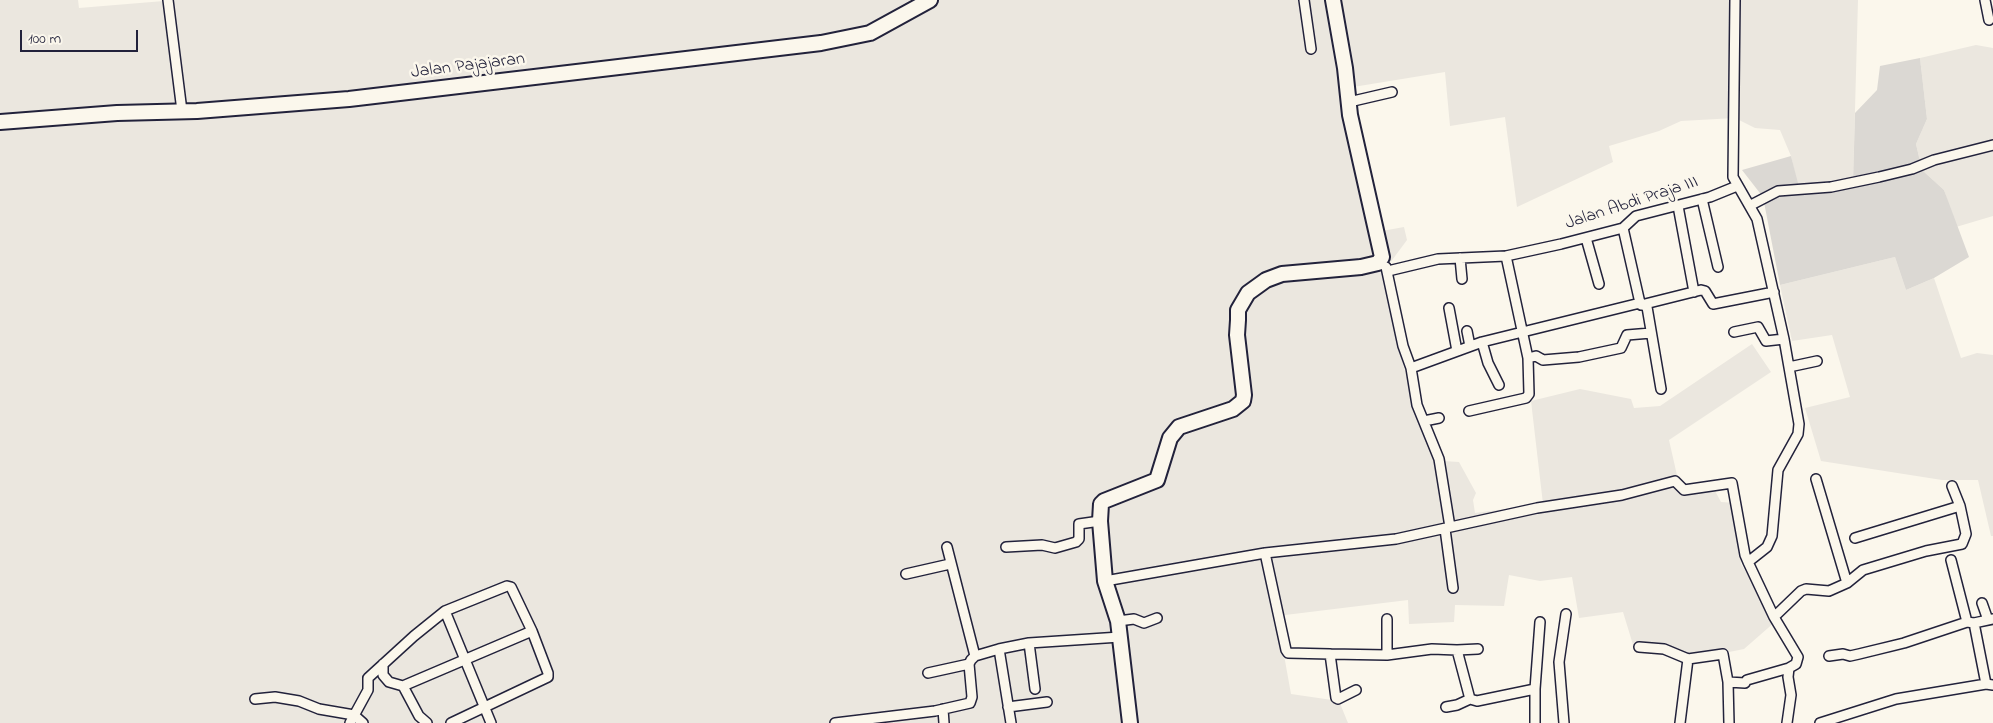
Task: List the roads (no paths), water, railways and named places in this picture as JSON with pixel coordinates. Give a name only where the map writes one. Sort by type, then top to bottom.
[{"type":"main road","name":"Jalan Pajajaran","points":[[0,122],[349,99],[821,43],[870,33],[930,0]]},
{"type":"main road","points":[[1130,723],[1118,621],[1105,581],[1100,521],[1100,509],[1104,501],[1157,480],[1173,433],[1188,423],[1233,409],[1243,402],[1244,395],[1237,328],[1238,310],[1248,293],[1266,280],[1282,274],[1385,266],[1349,102],[1333,0]]},
{"type":"street","points":[[168,0],[182,111]]},
{"type":"street","points":[[1304,0],[1311,48]]},
{"type":"street","points":[[1735,0],[1732,172],[1757,219],[1784,339],[1797,408],[1798,434],[1778,470],[1772,536],[1767,547],[1748,562]]},
{"type":"street","points":[[1985,0],[1989,20]]},
{"type":"street","points":[[1349,102],[1392,92]]},
{"type":"street","points":[[1751,205],[1778,191],[1832,187],[1879,177],[1912,169],[1934,160],[1993,145]]},
{"type":"street","name":"Jalan Abdi Praja III","points":[[1385,266],[1438,259],[1506,256],[1586,238],[1623,228],[1636,216],[1702,199],[1738,186]]},
{"type":"street","points":[[1702,199],[1718,267]]},
{"type":"street","points":[[1678,206],[1694,292]]},
{"type":"street","points":[[1623,228],[1640,304]]},
{"type":"street","points":[[1586,238],[1599,284]]},
{"type":"street","points":[[1469,410],[1526,398],[1529,394],[1528,358],[1506,256]]},
{"type":"street","points":[[1460,258],[1462,279]]},
{"type":"street","points":[[1385,266],[1403,346],[1411,368],[1417,406],[1439,460],[1448,528],[1453,588]]},
{"type":"street","points":[[1411,368],[1470,346],[1523,330],[1626,306],[1694,292],[1705,291],[1713,304],[1774,292]]},
{"type":"street","points":[[1640,304],[1647,307],[1661,389]]},
{"type":"street","points":[[1449,308],[1457,351]]},
{"type":"street","points":[[1734,332],[1758,327],[1766,341],[1784,339]]},
{"type":"street","points":[[1468,331],[1470,346]]},
{"type":"street","points":[[1528,358],[1536,356],[1543,360],[1578,357],[1621,348],[1627,335],[1651,332]]},
{"type":"street","points":[[1482,342],[1488,363],[1500,385]]},
{"type":"street","points":[[1789,368],[1817,361]]},
{"type":"street","points":[[1424,422],[1439,418]]},
{"type":"street","points":[[1816,479],[1847,583]]},
{"type":"street","points":[[1105,581],[1264,553],[1396,539],[1537,508],[1622,495],[1672,482],[1678,482],[1684,490],[1732,483],[1745,555],[1774,617],[1798,654],[1798,660],[1789,668],[1746,682],[1728,682]]},
{"type":"street","points":[[1774,617],[1800,591],[1806,589],[1829,590],[1847,583],[1863,570],[1926,551],[1958,545],[1964,541],[1966,534],[1960,506],[1952,486]]},
{"type":"street","points":[[1855,538],[1960,506]]},
{"type":"street","points":[[1006,548],[1045,545],[1055,548],[1076,542],[1079,539],[1078,524],[1100,521]]},
{"type":"street","points":[[835,723],[906,719],[970,703],[972,697],[972,660],[946,547]]},
{"type":"street","points":[[1264,553],[1288,653],[1387,655],[1432,649],[1478,649]]},
{"type":"street","points":[[1820,723],[1896,699],[1990,684],[1951,560]]},
{"type":"street","points":[[906,574],[950,564]]},
{"type":"street","points":[[352,719],[368,690],[368,678],[438,615],[511,586],[547,667],[548,677],[451,723]]},
{"type":"street","points":[[1829,656],[1859,654],[1990,619],[1982,603]]},
{"type":"street","points":[[445,611],[491,723]]},
{"type":"street","points":[[1564,723],[1559,662],[1566,614]]},
{"type":"street","points":[[1118,621],[1134,619],[1144,623],[1157,618]]},
{"type":"street","points":[[1387,619],[1387,655]]},
{"type":"street","points":[[1535,723],[1535,689],[1540,622]]},
{"type":"street","points":[[383,664],[383,675],[389,682],[403,686],[532,631]]},
{"type":"street","points":[[928,673],[972,660],[999,649],[1029,643],[1120,637]]},
{"type":"street","points":[[1029,643],[1034,689]]},
{"type":"street","points":[[1639,647],[1664,649],[1688,660],[1723,654],[1728,682],[1729,723]]},
{"type":"street","points":[[999,649],[1011,723]]},
{"type":"street","points":[[1457,650],[1470,699]]},
{"type":"street","points":[[1330,654],[1336,698],[1338,699],[1356,690]]},
{"type":"street","points":[[1680,723],[1688,660]]},
{"type":"street","points":[[1785,722],[1791,695],[1788,677],[1789,668]]},
{"type":"street","points":[[403,686],[419,716],[427,723]]},
{"type":"street","points":[[1446,707],[1457,705],[1470,699],[1477,702],[1535,689]]},
{"type":"street","points":[[255,699],[290,699],[363,723]]},
{"type":"street","points":[[1008,707],[1047,702]]},
{"type":"street","points":[[943,709],[944,723]]}]
